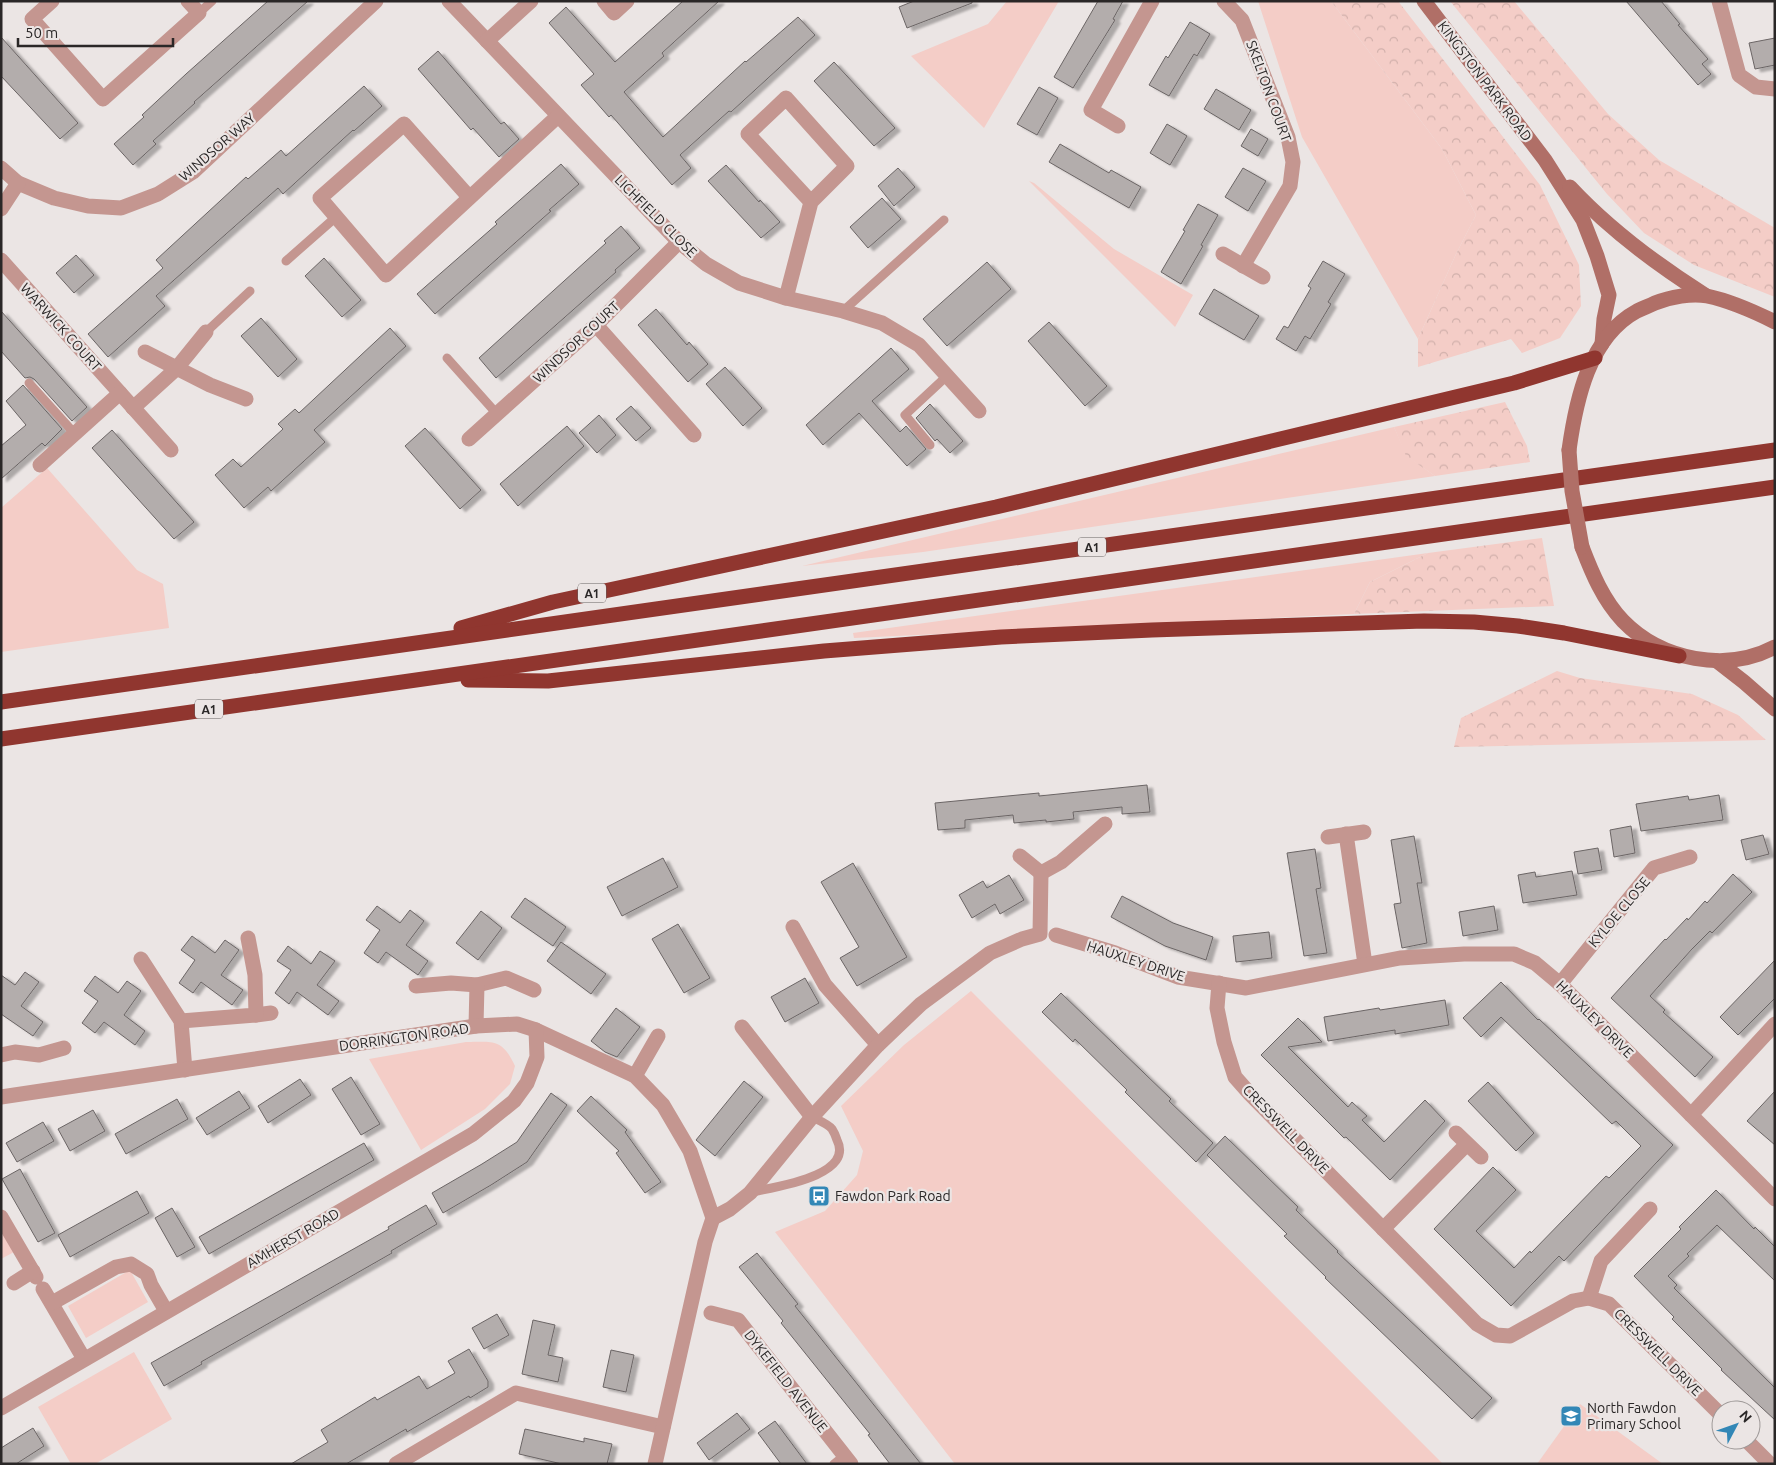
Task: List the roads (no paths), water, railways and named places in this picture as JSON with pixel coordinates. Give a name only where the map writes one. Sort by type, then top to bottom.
[{"type":"highway","name":"A1","points":[[409,644],[553,602],[996,507],[1514,383],[1598,351]]},
{"type":"highway","name":"A1","points":[[1,702],[1775,450]]},
{"type":"highway","name":"A1","points":[[1,739],[1775,487]]},
{"type":"highway","name":"A1","points":[[416,680],[548,681],[824,651],[1001,637],[1424,622],[1474,622],[1518,626],[1678,656]]},
{"type":"street","points":[[52,1],[32,18],[103,99],[199,13],[188,1]]},
{"type":"street","name":"WINDSOR WAY","points":[[1,168],[18,183],[54,198],[88,206],[121,208],[158,194],[193,172],[376,1]]},
{"type":"street","name":"LICHFIELD CLOSE","points":[[449,1],[679,242],[706,264],[739,283],[786,298],[882,322],[919,345],[979,411]]},
{"type":"street","points":[[488,41],[531,1]]},
{"type":"street","points":[[604,1],[614,13],[628,1]]},
{"type":"street","points":[[1118,126],[1091,110],[1152,1]]},
{"type":"street","name":"SKELTON COURT","points":[[1224,1],[1242,20],[1288,138],[1293,162],[1290,186],[1243,266]]},
{"type":"street","name":"KINGSTON PARK ROAD","points":[[1424,1],[1545,160],[1583,220],[1609,295],[1598,351]]},
{"type":"street","points":[[1719,1],[1739,75],[1756,87],[1775,89]]},
{"type":"street","points":[[786,298],[811,202],[847,166],[786,98],[748,134],[811,202]]},
{"type":"street","points":[[469,197],[404,124],[320,198],[386,275],[558,116]]},
{"type":"street","name":"KINGSTON PARK ROAD","points":[[1545,160],[1581,199],[1619,235],[1661,267],[1705,295]]},
{"type":"street","points":[[1,209],[18,183]]},
{"type":"street","name":"WINDSOR COURT","points":[[469,439],[596,325],[679,242]]},
{"type":"street","points":[[1223,254],[1263,277]]},
{"type":"street","name":"WARWICK COURT","points":[[1,260],[171,450]]},
{"type":"street","points":[[1775,322],[1754,311],[1705,295],[1662,300],[1637,311],[1620,324],[1598,351],[1581,389],[1573,416],[1569,450],[1572,491],[1582,547],[1591,573],[1623,621],[1652,644],[1678,656],[1717,661],[1750,657],[1775,647]]},
{"type":"street","points":[[596,325],[694,434]]},
{"type":"street","points":[[133,408],[176,369],[206,332]]},
{"type":"street","points":[[145,352],[176,369],[246,399]]},
{"type":"street","points":[[40,465],[120,393]]},
{"type":"street","points":[[1717,661],[1775,709]]},
{"type":"street","points":[[1041,872],[1061,862],[1105,824]]},
{"type":"street","points":[[1328,837],[1364,832]]},
{"type":"street","points":[[1346,834],[1365,964]]},
{"type":"street","points":[[1020,856],[1041,872]]},
{"type":"street","name":"KYLOE CLOSE","points":[[1560,984],[1654,868],[1690,857]]},
{"type":"street","points":[[655,1464],[705,1242],[713,1218],[730,1209],[750,1193],[812,1117],[878,1045],[921,1004],[990,953],[1040,934],[1041,872]]},
{"type":"street","points":[[793,926],[825,986],[878,1045]]},
{"type":"street","name":"HAUXLEY DRIVE","points":[[1056,935],[1115,953],[1178,977],[1246,988],[1400,958],[1464,954],[1514,954],[1535,964],[1560,984],[1775,1199]]},
{"type":"street","points":[[181,1020],[263,1014],[248,938]]},
{"type":"street","points":[[141,959],[181,1020],[186,1070]]},
{"type":"street","points":[[416,986],[451,983],[476,985],[506,978],[534,990]]},
{"type":"street","name":"CRESSWELL DRIVE","points":[[1219,983],[1217,1008],[1224,1042],[1235,1077],[1477,1324],[1496,1335],[1510,1336],[1574,1301],[1589,1298],[1609,1304],[1711,1405]]},
{"type":"street","points":[[476,985],[476,1026]]},
{"type":"street","name":"DORRINGTON ROAD","points":[[1,1097],[476,1026],[517,1024],[536,1030],[635,1076],[663,1105],[690,1151],[713,1218]]},
{"type":"street","points":[[1691,1115],[1775,1024]]},
{"type":"street","points":[[742,1027],[812,1117]]},
{"type":"street","name":"AMHERST ROAD","points":[[1,1408],[473,1134],[514,1101],[527,1083],[537,1057],[536,1030]]},
{"type":"street","points":[[635,1076],[658,1036]]},
{"type":"street","points":[[1,1055],[15,1052],[39,1055],[64,1048]]},
{"type":"street","points":[[1456,1132],[1480,1157]]},
{"type":"street","points":[[1383,1229],[1467,1144]]},
{"type":"street","points":[[1589,1298],[1601,1261],[1650,1209]]},
{"type":"street","points":[[1,1217],[84,1359]]},
{"type":"street","points":[[52,1304],[116,1267],[130,1264],[147,1274],[166,1311]]},
{"type":"street","points":[[14,1283],[37,1279]]},
{"type":"street","name":"DYKEFIELD AVENUE","points":[[711,1313],[738,1320],[843,1461]]},
{"type":"street","points":[[396,1464],[516,1393],[663,1428]]},
{"type":"street","points":[[1756,1450],[1770,1464]]},
{"type":"lane","points":[[199,13],[212,1]]},
{"type":"lane","points":[[286,261],[336,217]]},
{"type":"lane","points":[[843,311],[944,220]]},
{"type":"lane","points":[[206,332],[250,291]]},
{"type":"lane","points":[[447,358],[497,414]]},
{"type":"lane","points":[[930,445],[904,415],[948,375]]},
{"type":"lane","points":[[30,383],[75,434]]},
{"type":"lane","points":[[750,1193],[817,1175],[830,1168],[839,1156],[840,1147],[832,1129],[812,1117]]},
{"type":"place","name":"Fawdon Park Road","points":[[819,1196]]},
{"type":"place","name":"North Fawdon Primary School","points":[[1571,1416]]}]
